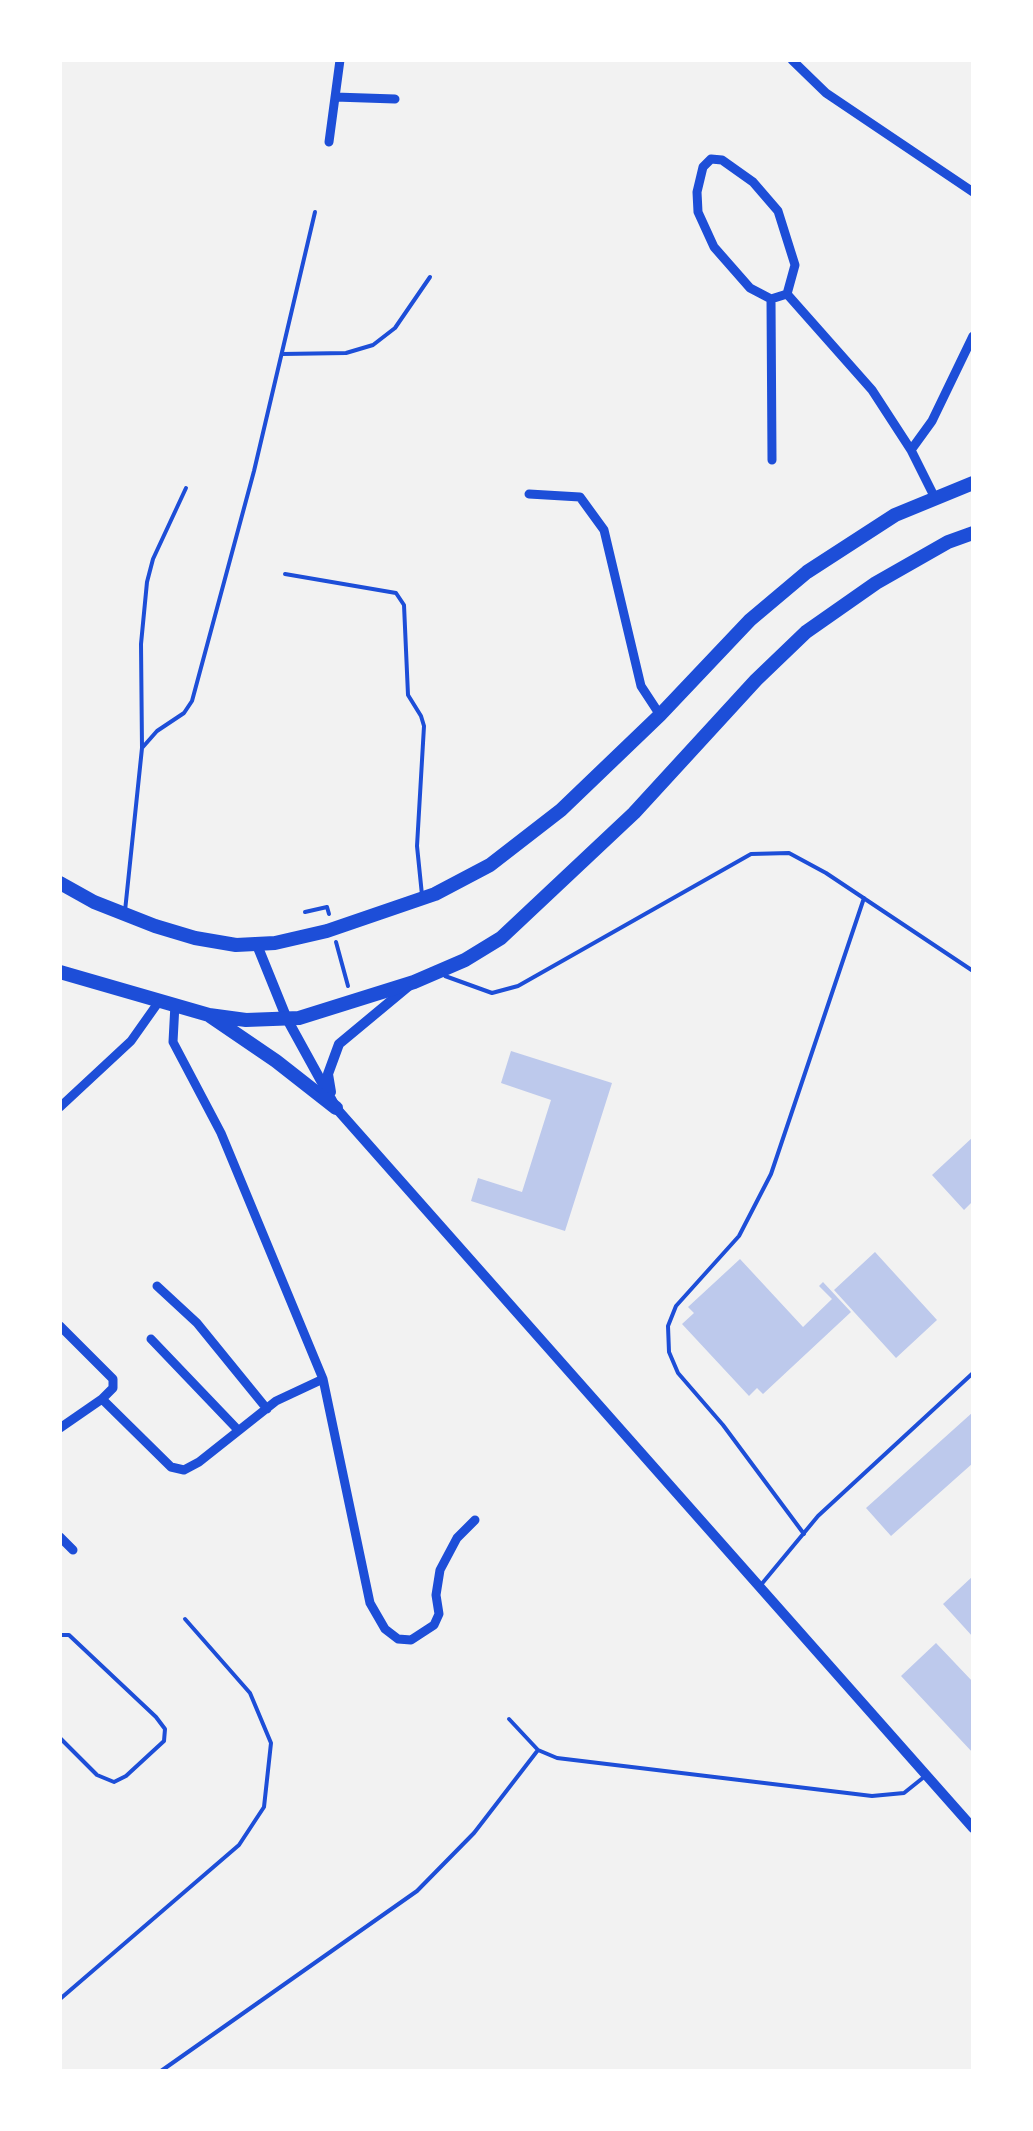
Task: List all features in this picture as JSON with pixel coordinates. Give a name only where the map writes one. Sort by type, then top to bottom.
[{"type":"highway","points":[[60,883],[125,915],[195,938],[257,945],[327,931],[423,899],[475,874],[561,810],[774,598],[851,542],[934,496],[973,483]]},
{"type":"highway","points":[[60,972],[210,1016],[246,1020],[300,1018],[414,982],[481,951],[521,920],[661,786],[756,680],[806,632],[876,583],[948,542],[973,533]]},
{"type":"highway","points":[[210,1016],[276,1060],[336,1108]]},
{"type":"street","points":[[329,142],[340,60]]},
{"type":"street","points":[[792,60],[826,93],[973,192]]},
{"type":"street","points":[[335,97],[395,99]]},
{"type":"street","points":[[711,159],[722,160],[753,182],[778,212],[795,265],[787,294],[771,298],[750,288],[714,247],[698,212],[697,192],[703,168],[711,159]]},
{"type":"street","points":[[787,294],[872,390],[911,450],[934,496]]},
{"type":"street","points":[[771,298],[772,460]]},
{"type":"street","points":[[911,450],[932,422],[973,336]]},
{"type":"street","points":[[529,494],[580,497],[604,530],[640,686],[660,715]]},
{"type":"street","points":[[257,945],[286,1018],[336,1108],[973,1828]]},
{"type":"street","points":[[336,1108],[328,1074],[338,1046],[414,982]]},
{"type":"street","points":[[60,1107],[168,1002]]},
{"type":"street","points":[[168,1002],[173,1042],[221,1133],[322,1379],[370,1603],[385,1630],[398,1640],[411,1640],[434,1625],[440,1570],[457,1538],[475,1520]]},
{"type":"street","points":[[157,1286],[197,1323],[267,1409]]},
{"type":"street","points":[[60,1326],[114,1379],[113,1388],[102,1399],[60,1428]]},
{"type":"street","points":[[151,1339],[238,1430]]},
{"type":"street","points":[[102,1399],[171,1467],[184,1470],[267,1409],[322,1379]]},
{"type":"street","points":[[60,1537],[74,1550]]},
{"type":"lane","points":[[142,748],[157,731],[184,713],[192,701],[254,471],[315,212]]},
{"type":"lane","points":[[282,354],[346,352],[373,345],[394,328],[430,277]]},
{"type":"lane","points":[[125,915],[142,748],[142,644],[147,582],[153,559],[186,488]]},
{"type":"lane","points":[[285,574],[396,594],[404,605],[408,695],[424,726],[417,846],[423,899]]},
{"type":"lane","points":[[436,972],[492,993],[518,986],[751,854],[789,854],[864,898],[973,971]]},
{"type":"lane","points":[[804,1534],[723,1425],[678,1373],[669,1352],[668,1326],[676,1306],[740,1236],[771,1174],[864,898]]},
{"type":"lane","points":[[760,1586],[872,1464],[973,1373]]},
{"type":"lane","points":[[60,1999],[240,1845],[264,1806],[270,1743],[250,1694],[185,1619]]},
{"type":"lane","points":[[60,1635],[69,1635],[156,1717],[164,1730],[164,1741],[114,1782],[97,1774],[60,1738]]},
{"type":"lane","points":[[509,1719],[538,1750],[558,1758],[872,1796],[904,1794],[926,1774]]},
{"type":"lane","points":[[160,2071],[417,1891],[474,1833],[538,1750]]},
{"type":"path","points":[[304,912],[327,906],[332,924]]},
{"type":"path","points":[[336,940],[350,991]]},
{"type":"building","points":[[511,1051],[612,1083],[565,1231],[471,1201],[478,1178],[522,1192],[551,1100],[501,1083]]},
{"type":"building","points":[[973,1137],[973,1201],[964,1210],[932,1175]]},
{"type":"building","points":[[875,1252],[937,1320],[896,1358],[834,1290]]},
{"type":"building","points":[[740,1259],[803,1327],[832,1299],[819,1286],[823,1282],[851,1312],[763,1394],[757,1388],[749,1396],[682,1324],[694,1313],[688,1307]]},
{"type":"building","points":[[973,1412],[973,1463],[891,1536],[866,1508]]},
{"type":"building","points":[[973,1576],[973,1637],[943,1604]]},
{"type":"building","points":[[936,1643],[973,1682],[973,1753],[901,1676]]}]
